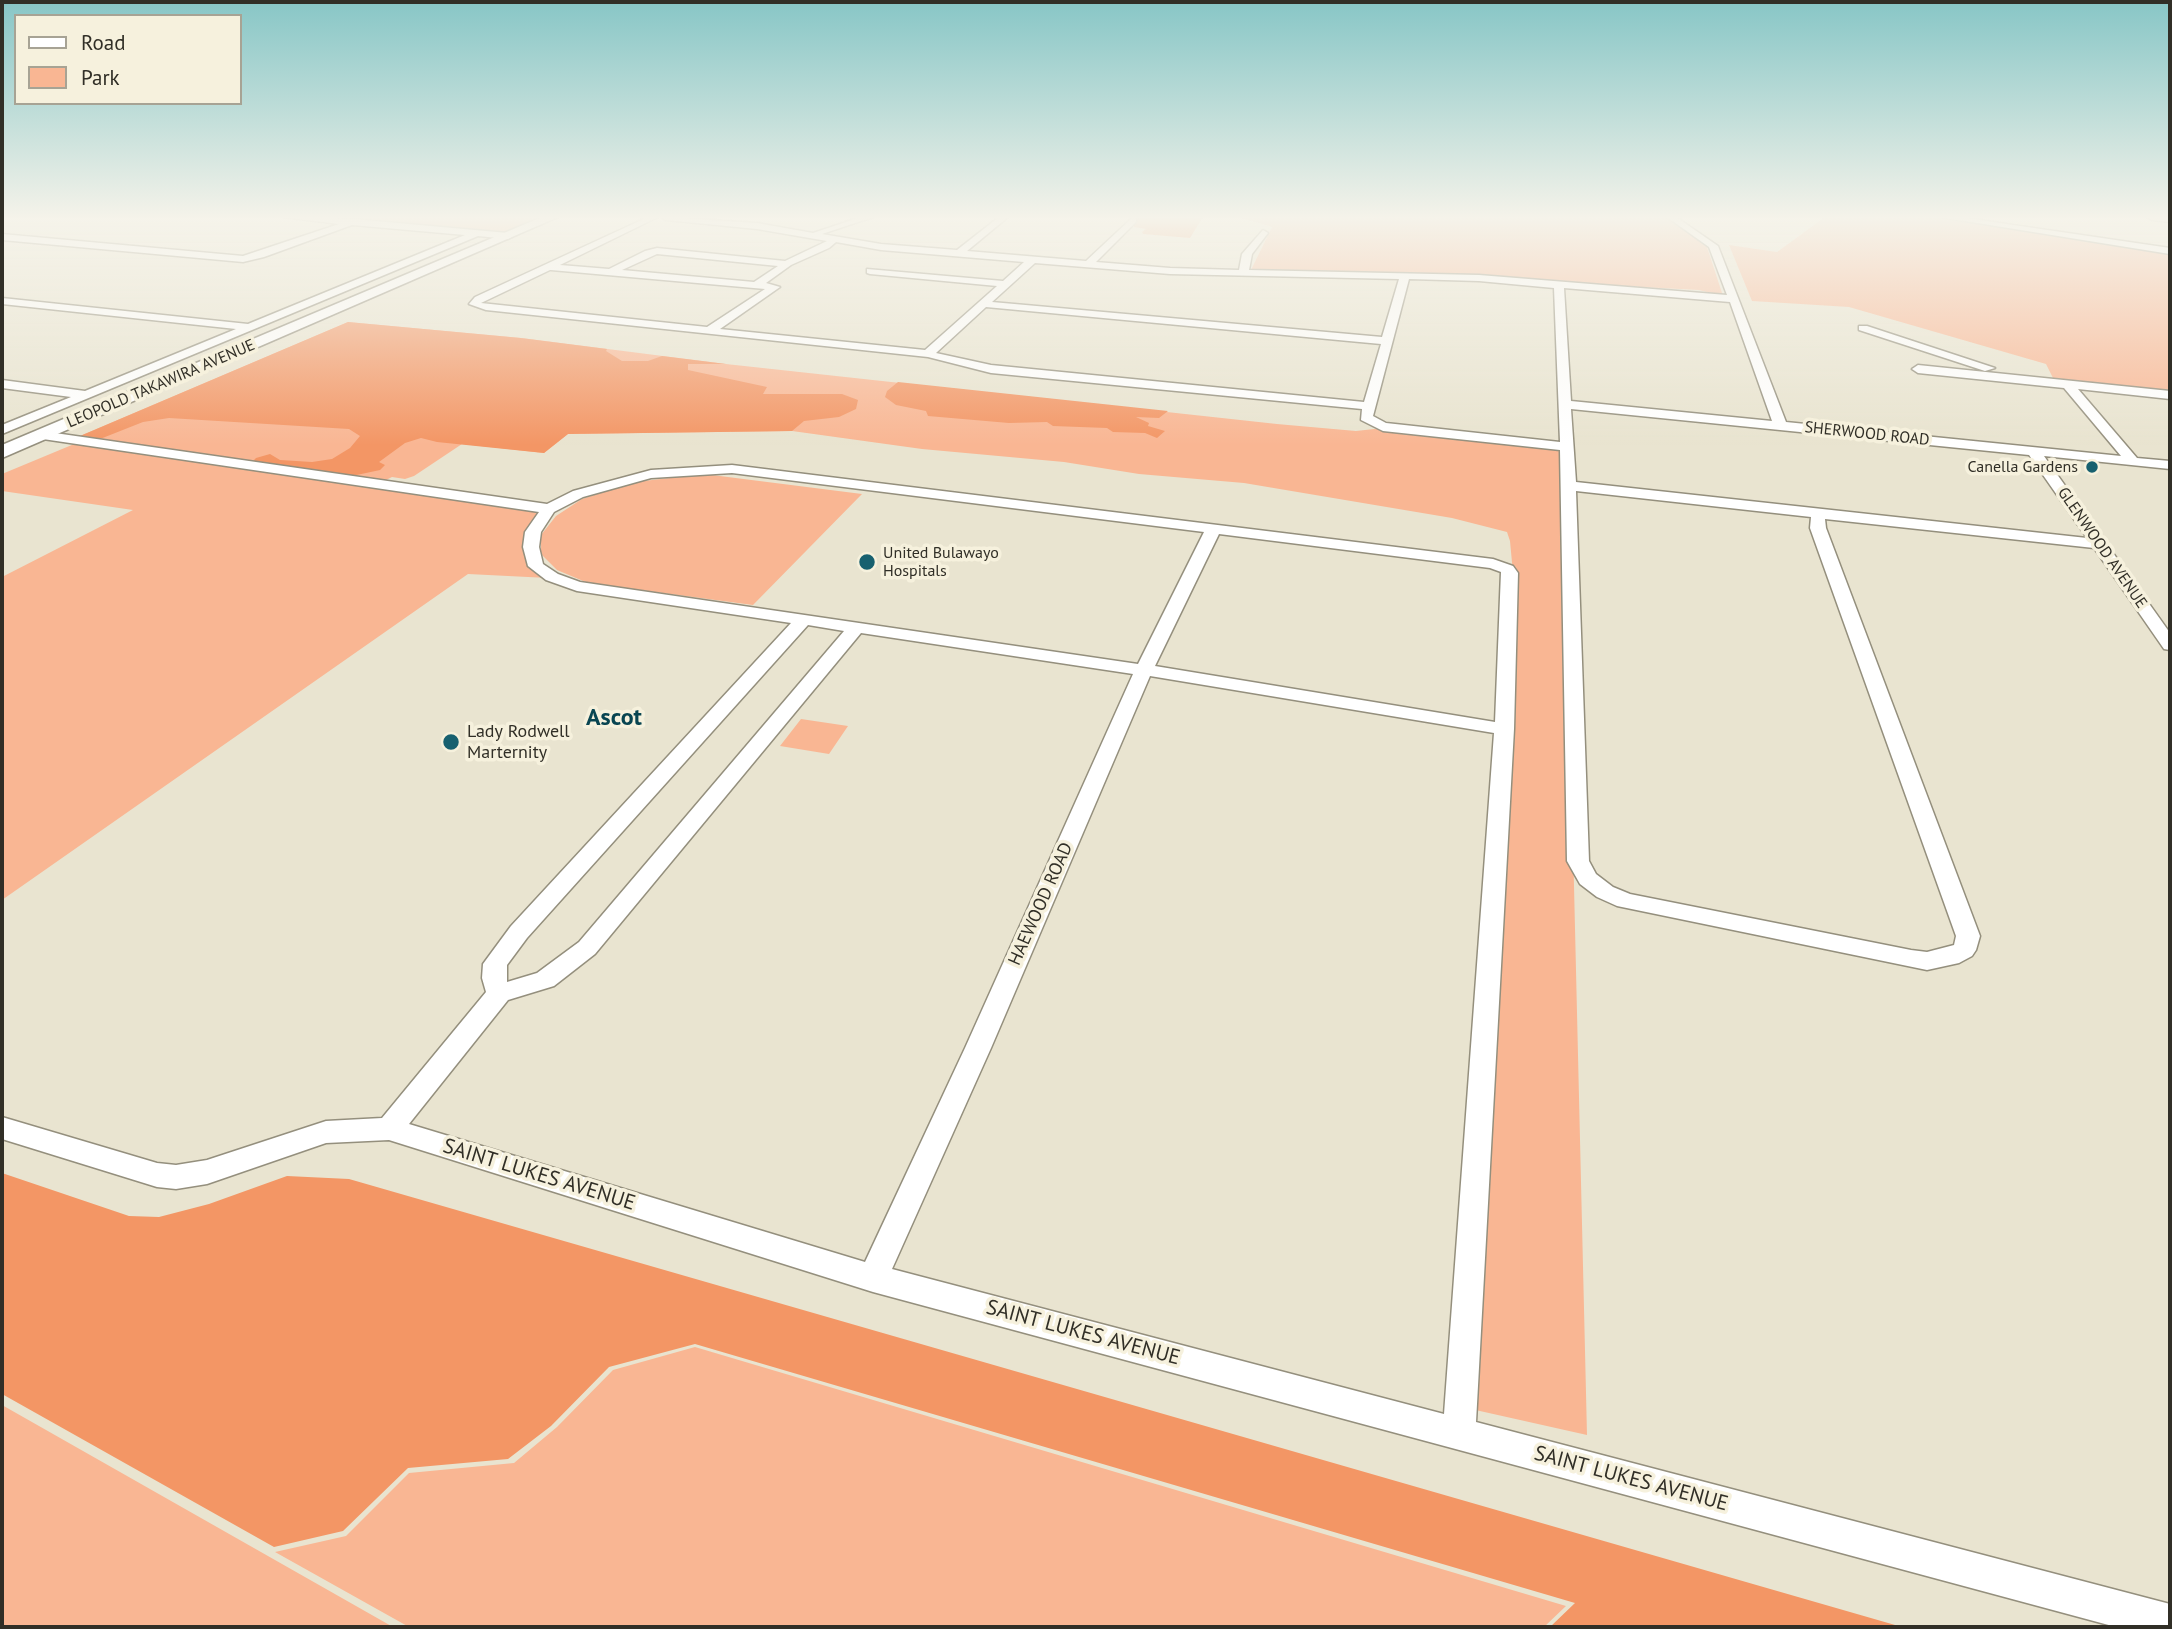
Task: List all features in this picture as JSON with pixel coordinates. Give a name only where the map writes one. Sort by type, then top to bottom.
[{"type":"highway","name":"LEOPOLD TAKAWIRA AVENUE","points":[[2,452],[375,293]]},
{"type":"street","points":[[2,430],[330,293]]},
{"type":"street","points":[[492,293],[474,304],[928,354],[991,369],[1368,405]]},
{"type":"street","points":[[709,331],[766,293]]},
{"type":"street","points":[[928,354],[996,293]]},
{"type":"street","points":[[1400,293],[1368,405],[1367,417],[1383,427],[1566,447]]},
{"type":"street","points":[[1559,293],[1569,486],[1578,861],[1588,879],[1605,892],[1625,901],[1911,959],[1941,960],[1964,950],[1968,936],[1818,528],[1818,515]]},
{"type":"street","points":[[1659,293],[1734,299]]},
{"type":"street","points":[[1732,293],[1780,424]]},
{"type":"street","points":[[2,301],[247,327]]},
{"type":"street","points":[[983,304],[1386,341]]},
{"type":"street","points":[[295,307],[333,311]]},
{"type":"street","points":[[1863,328],[2031,382]]},
{"type":"street","points":[[1918,369],[2170,395]]},
{"type":"street","points":[[2,384],[86,396]]},
{"type":"street","points":[[2069,386],[2133,461]]},
{"type":"street","name":"SHERWOOD ROAD","points":[[1564,404],[2170,464]]},
{"type":"street","points":[[41,414],[78,420]]},
{"type":"street","points":[[41,435],[549,509]]},
{"type":"street","name":"GLENWOOD AVENUE","points":[[2034,452],[2170,645]]},
{"type":"street","points":[[1459,1432],[1504,729],[1510,573],[1507,569],[1493,565],[732,469],[651,474],[578,494],[549,509],[533,532],[531,547],[537,566],[552,578],[577,586],[1144,670],[1504,729]]},
{"type":"street","points":[[1569,486],[2099,544]]},
{"type":"street","name":"HAEWOOD ROAD","points":[[873,1278],[1144,670],[1213,530]]},
{"type":"street","points":[[499,993],[494,978],[495,964],[519,932],[803,620]]},
{"type":"street","points":[[389,1129],[499,993],[545,980],[587,948],[856,628]]},
{"type":"street","name":"SAINT LUKES AVENUE","points":[[2,1128],[157,1175],[176,1177],[207,1172],[326,1132],[389,1129],[873,1278],[2170,1623]]},
{"type":"green space","points":[[1749,293],[2170,293],[2170,393],[2055,382],[2046,364],[1849,307],[1752,301]]},
{"type":"green space","points":[[348,322],[521,338],[726,364],[1277,424],[1356,431],[1383,428],[1561,448],[1566,548],[1587,1435],[1471,1409],[1513,573],[1507,532],[1452,518],[1244,483],[1139,474],[1064,462],[922,449],[792,431],[568,434],[544,453],[462,444],[414,476],[405,479],[392,477],[384,481],[80,436]]},
{"type":"green space","points":[[79,442],[543,512],[529,532],[548,578],[468,574],[2,900],[2,577],[133,510],[2,491],[2,474]]},
{"type":"green space","points":[[704,474],[862,494],[753,605],[588,583],[557,570],[541,554],[541,535],[556,516],[582,499],[635,482]]},
{"type":"green space","points":[[801,719],[848,726],[829,754],[780,746]]},
{"type":"green space","points":[[695,1347],[1566,1606],[1544,1627],[409,1627],[275,1552],[346,1536],[409,1473],[514,1463],[557,1427],[613,1370]]},
{"type":"green space","points":[[2,1405],[393,1627],[2,1627]]},
{"type":"shaded area","points":[[348,322],[607,349],[606,351],[622,361],[648,361],[662,356],[726,364],[688,364],[688,370],[767,387],[763,394],[842,394],[858,400],[856,409],[839,417],[804,421],[792,431],[568,434],[544,453],[421,438],[405,443],[379,462],[385,465],[380,470],[352,476],[250,464],[256,458],[270,454],[280,460],[312,462],[332,459],[350,448],[360,436],[349,429],[169,418],[143,422],[100,439],[80,436]]},
{"type":"shaded area","points":[[898,382],[1168,411],[1159,418],[1136,417],[1149,423],[1148,426],[1165,431],[1157,438],[1145,433],[1113,432],[1107,428],[1053,426],[1047,422],[1009,423],[928,416],[926,411],[896,405],[885,397],[887,391]]},
{"type":"shaded area","points":[[2,1173],[129,1216],[159,1217],[209,1204],[287,1176],[349,1179],[1902,1627],[1550,1627],[1575,1603],[695,1344],[609,1367],[551,1426],[508,1459],[408,1468],[343,1531],[274,1547],[2,1394]]},
{"type":"place","name":"Canella Gardens","points":[[2092,467]]},
{"type":"place","name":"United Bulawayo Hospitals","points":[[867,562]]},
{"type":"place","name":"Lady Rodwell Marternity","points":[[451,742]]},
{"type":"district","name":"Ascot","points":[[614,718]]}]
